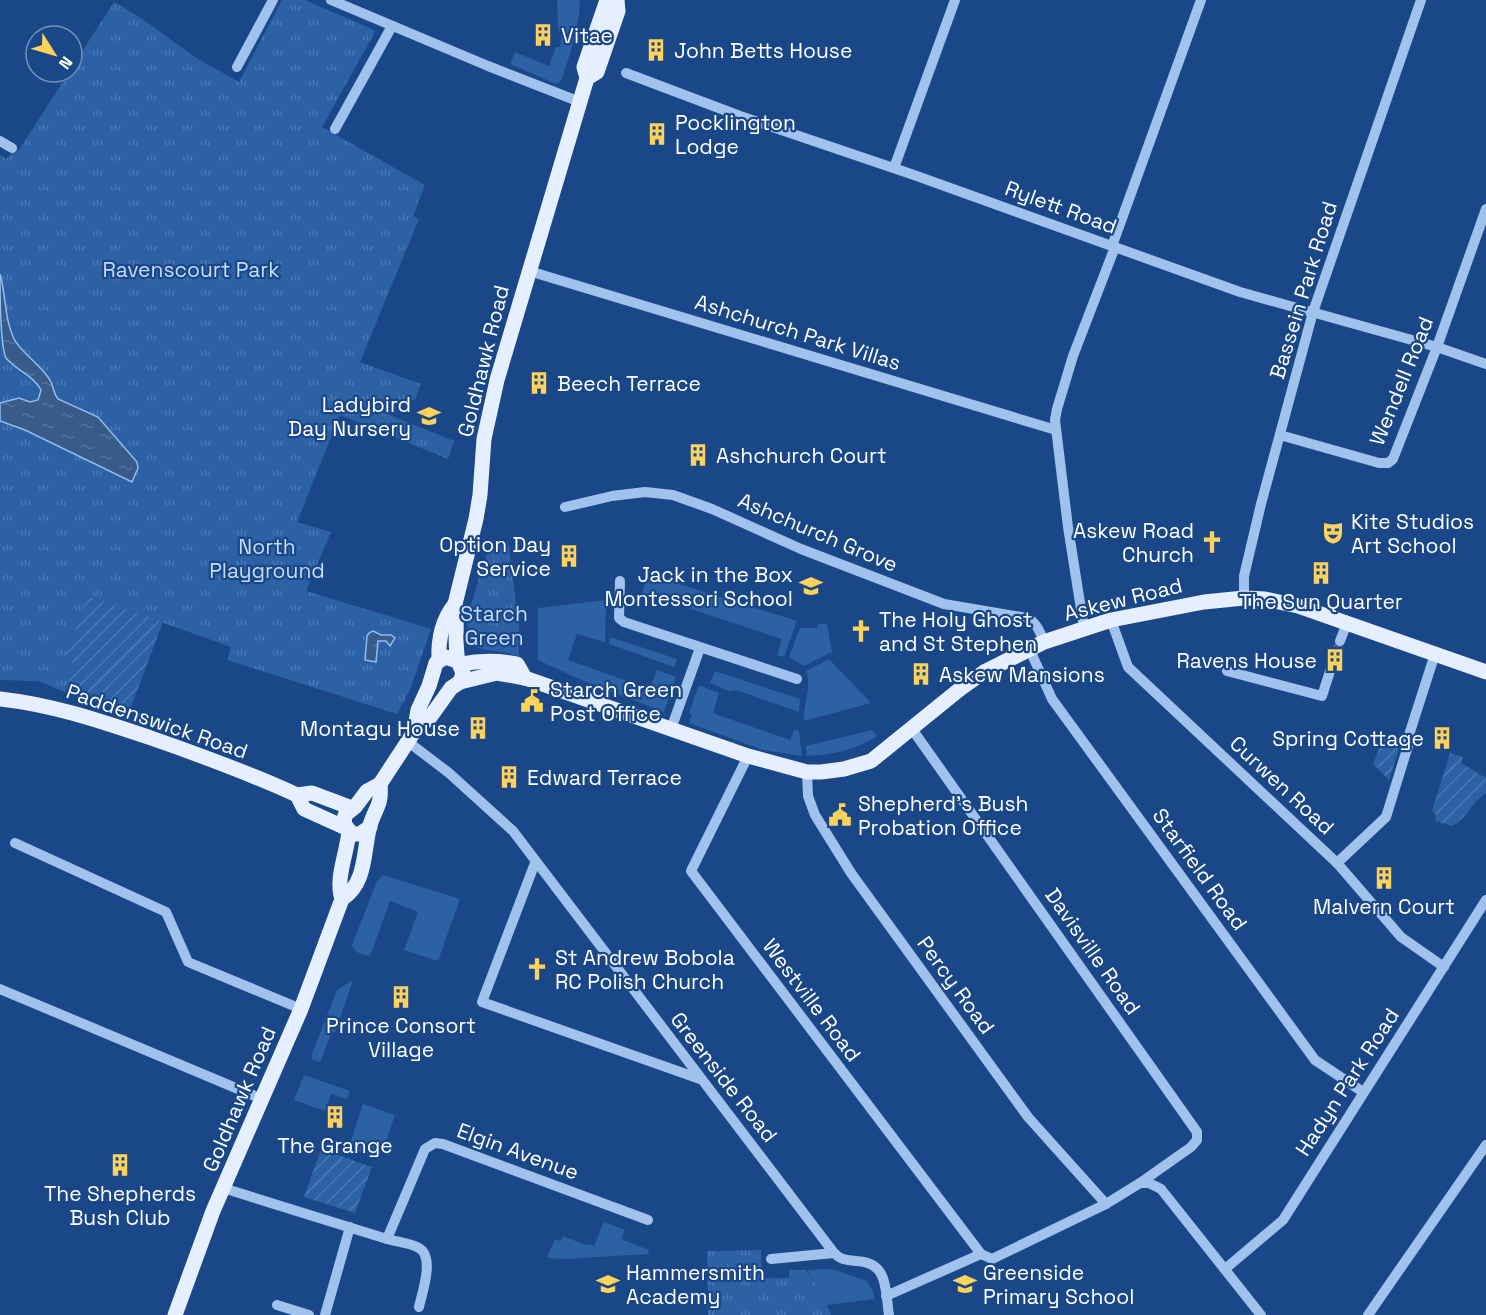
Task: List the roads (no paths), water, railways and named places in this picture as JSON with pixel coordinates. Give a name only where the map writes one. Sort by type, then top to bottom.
[{"type":"main road","name":"Goldhawk Road","points":[[410,736],[433,675],[433,668],[439,660],[440,638],[447,614],[454,604],[476,519],[480,495],[481,458],[491,404],[587,78],[584,67],[608,0]]},
{"type":"main road","name":"Goldhawk Road","points":[[587,78],[597,72],[618,10],[617,0]]},
{"type":"main road","name":"Askew Road","points":[[455,685],[497,673],[525,678],[748,756],[807,772],[833,771],[864,764],[879,755],[984,672],[1029,648],[1111,620],[1172,606],[1244,598],[1265,599],[1298,606],[1486,672]]},
{"type":"main road","name":"Goldhawk Road","points":[[342,899],[338,887],[347,848],[345,816],[367,791],[380,784],[410,736],[431,716],[463,673],[455,637],[457,618],[454,604]]},
{"type":"main road","points":[[439,660],[445,657],[459,662]]},
{"type":"main road","name":"Askew Road","points":[[459,662],[481,660],[517,664],[525,678]]},
{"type":"main road","points":[[433,675],[440,686],[455,685]]},
{"type":"main road","name":"Paddenswick Road","points":[[0,699],[41,704],[112,725],[191,752],[297,795],[312,794],[353,807]]},
{"type":"main road","name":"Goldhawk Road","points":[[176,1315],[223,1188],[301,1009],[342,899],[352,893],[361,870],[370,825],[381,799],[380,784]]},
{"type":"main road","name":"Paddenswick Road","points":[[297,795],[303,809],[347,830]]},
{"type":"main road","points":[[347,830],[360,834],[370,825],[368,811],[353,807]]},
{"type":"street","points":[[237,67],[273,0]]},
{"type":"street","points":[[331,0],[392,26],[489,61],[580,102]]},
{"type":"street","points":[[894,168],[955,0]]},
{"type":"street","points":[[1084,628],[1056,430],[1057,409],[1073,356],[1201,0]]},
{"type":"street","name":"Bassein Park Road","points":[[1244,598],[1244,576],[1313,312],[1421,0]]},
{"type":"street","points":[[335,129],[392,26]]},
{"type":"street","name":"Rylett Road","points":[[626,73],[740,116],[894,168],[1240,292],[1437,347],[1486,364]]},
{"type":"street","points":[[0,141],[12,148]]},
{"type":"street","name":"Wendell Road","points":[[1280,435],[1379,463],[1388,463],[1396,454],[1486,209]]},
{"type":"street","name":"Ashchurch Park Villas","points":[[529,271],[1056,430]]},
{"type":"street","name":"Ashchurch Grove","points":[[565,507],[602,498],[645,492],[673,495],[712,509],[801,549],[944,604],[1027,618],[1037,626],[1044,642]]},
{"type":"street","points":[[620,581],[618,612],[619,618],[624,622],[797,679]]},
{"type":"street","name":"Curwen Road","points":[[1111,620],[1128,667],[1337,863],[1401,937],[1444,968]]},
{"type":"street","points":[[1340,641],[1347,623]]},
{"type":"street","points":[[671,729],[700,648]]},
{"type":"street","name":"Starfield Road","points":[[1029,648],[1052,699],[1315,1060],[1363,1092]]},
{"type":"street","points":[[1337,863],[1386,817],[1435,654]]},
{"type":"street","points":[[1227,671],[1322,696],[1331,668]]},
{"type":"street","name":"Davisville Road","points":[[912,729],[1195,1129],[1197,1136],[1195,1143],[1140,1183]]},
{"type":"street","name":"Greenside Road","points":[[410,736],[512,829],[834,1253]]},
{"type":"street","name":"Westville Road","points":[[748,756],[691,871],[981,1254]]},
{"type":"street","name":"Percy Road","points":[[807,772],[808,796],[815,815],[851,873],[1028,1117],[1106,1204]]},
{"type":"street","points":[[15,843],[166,912],[188,962],[301,1009]]},
{"type":"street","points":[[535,862],[482,1002],[700,1079]]},
{"type":"street","name":"Hadyn Park Road","points":[[1225,1269],[1283,1220],[1486,900]]},
{"type":"street","points":[[0,989],[262,1099]]},
{"type":"street","name":"Elgin Avenue","points":[[387,1239],[425,1149],[435,1143],[648,1220]]},
{"type":"street","points":[[1368,1315],[1486,1145]]},
{"type":"street","points":[[886,1296],[981,1254],[988,1259],[996,1258],[1106,1204],[1140,1183],[1161,1189],[1261,1315]]},
{"type":"street","points":[[223,1188],[420,1249],[425,1254],[427,1268],[419,1307]]},
{"type":"street","points":[[325,1315],[350,1227]]},
{"type":"street","points":[[771,1259],[834,1253],[846,1261],[864,1261],[873,1265],[884,1279],[889,1315]]},
{"type":"street","points":[[277,1305],[309,1315]]},
{"type":"water","points":[[0,274],[8,323],[17,344],[43,370],[58,399],[98,417],[137,462],[138,468],[132,482],[25,430],[0,421],[0,403],[19,398],[30,402],[38,400],[41,390],[34,380],[6,358],[1,330]]},
{"type":"water","points":[[373,631],[395,638],[390,646],[386,641],[378,641],[376,662],[365,660],[367,636]]},
{"type":"tunnel","points":[[1331,668],[1340,641]]},
{"type":"place","name":"Vitae","points":[[543,35]]},
{"type":"place","name":"John Betts House","points":[[656,50]]},
{"type":"place","name":"Pocklington Lodge","points":[[657,134]]},
{"type":"place","name":"Beech Terrace","points":[[539,383]]},
{"type":"place","name":"Ladybird Day Nursery","points":[[429,416]]},
{"type":"place","name":"Ashchurch Court","points":[[698,455]]},
{"type":"place","name":"Kite Studios Art School","points":[[1333,533]]},
{"type":"place","name":"Askew Road Church","points":[[1212,542]]},
{"type":"place","name":"Option Day Service","points":[[569,556]]},
{"type":"place","name":"The Sun Quarter","points":[[1321,573]]},
{"type":"place","name":"Jack in the Box Montessori School","points":[[811,586]]},
{"type":"place","name":"The Holy Ghost and St Stephen","points":[[861,631]]},
{"type":"place","name":"Ravens House","points":[[1335,660]]},
{"type":"place","name":"Askew Mansions","points":[[921,674]]},
{"type":"place","name":"Starch Green Post Office","points":[[532,701]]},
{"type":"place","name":"Montagu House","points":[[478,728]]},
{"type":"place","name":"Spring Cottage","points":[[1442,738]]},
{"type":"place","name":"Edward Terrace","points":[[509,777]]},
{"type":"place","name":"Shepherd's Bush Probation Office","points":[[840,815]]},
{"type":"place","name":"Malvern Court","points":[[1384,878]]},
{"type":"place","name":"St Andrew Bobola RC Polish Church","points":[[537,969]]},
{"type":"place","name":"Prince Consort Village","points":[[401,997]]},
{"type":"place","name":"The Grange","points":[[335,1117]]},
{"type":"place","name":"The Shepherds Bush Club","points":[[120,1165]]},
{"type":"place","name":"Hammersmith Academy","points":[[608,1284]]},
{"type":"place","name":"Greenside Primary School","points":[[965,1284]]},
{"type":"park label","name":"Ravenscourt Park","points":[[191,269]]},
{"type":"park label","name":"North Playground","points":[[267,558]]},
{"type":"park label","name":"Starch Green","points":[[494,625]]}]
